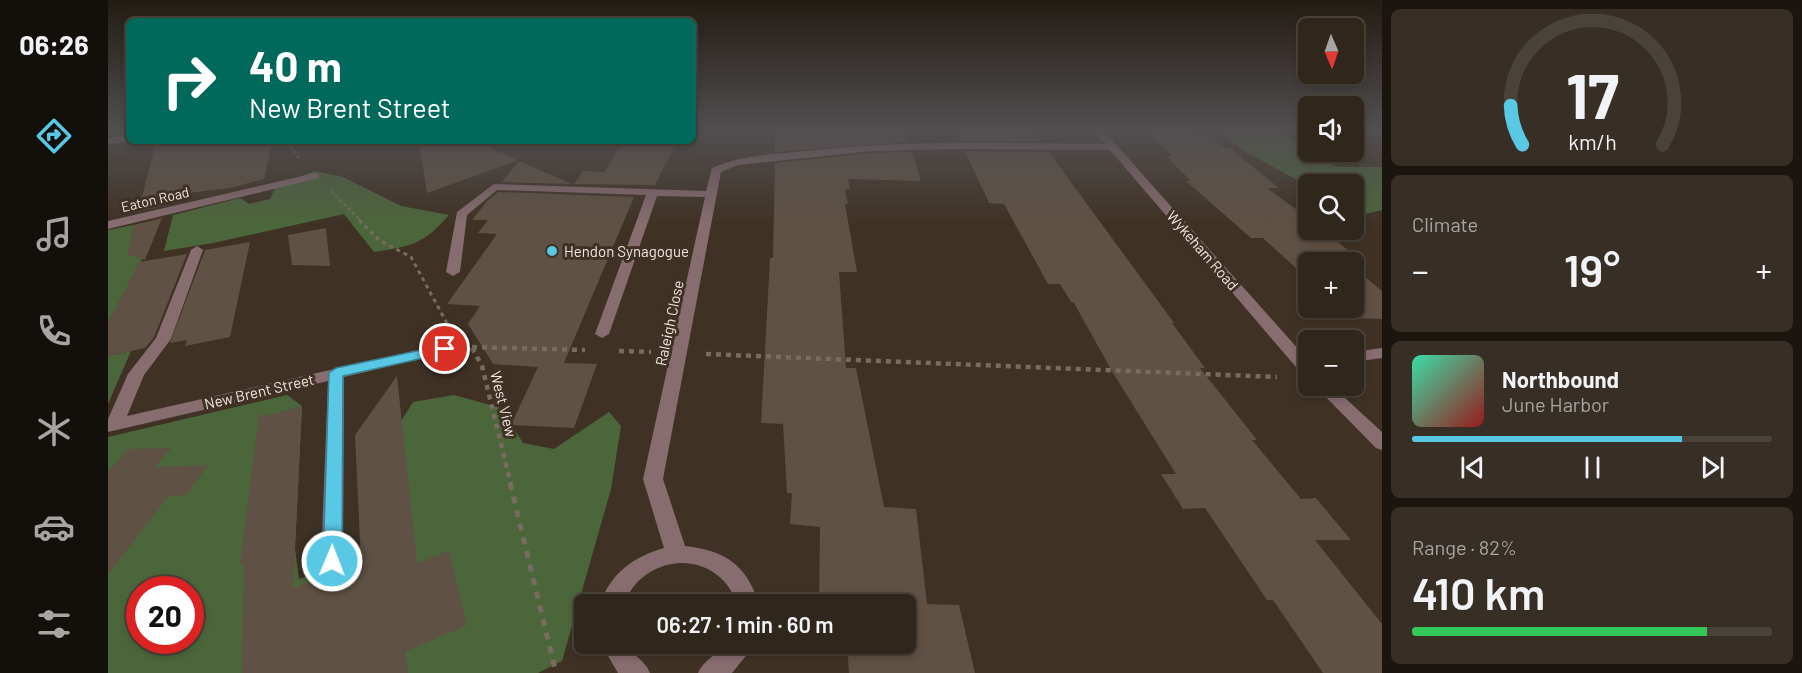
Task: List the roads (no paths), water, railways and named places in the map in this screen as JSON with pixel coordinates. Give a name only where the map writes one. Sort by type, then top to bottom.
[{"type":"street","name":"Raleigh Close","points":[[677,554],[653,479],[716,170],[737,161]]},
{"type":"street","name":"Wykeham Road","points":[[1125,161],[1298,355]]},
{"type":"street","name":"Eaton Road","points":[[108,225],[315,176]]},
{"type":"street","points":[[453,272],[461,214],[494,187],[711,194]]},
{"type":"street","points":[[602,334],[653,192]]},
{"type":"street","points":[[111,426],[135,374],[163,339],[196,250]]},
{"type":"street","name":"New Brent Street","points":[[111,426],[445,349]]},
{"type":"street","points":[[1364,356],[1382,354]]},
{"type":"street","points":[[332,561],[336,373]]},
{"type":"street","points":[[1333,396],[1382,443]]},
{"type":"street","points":[[616,594],[620,586],[636,570],[656,559],[677,554],[699,555],[720,563],[736,577],[746,594]]},
{"type":"street","points":[[710,673],[722,666],[732,654]]},
{"type":"place","name":"Hendon Synagogue","points":[[552,251]]}]
